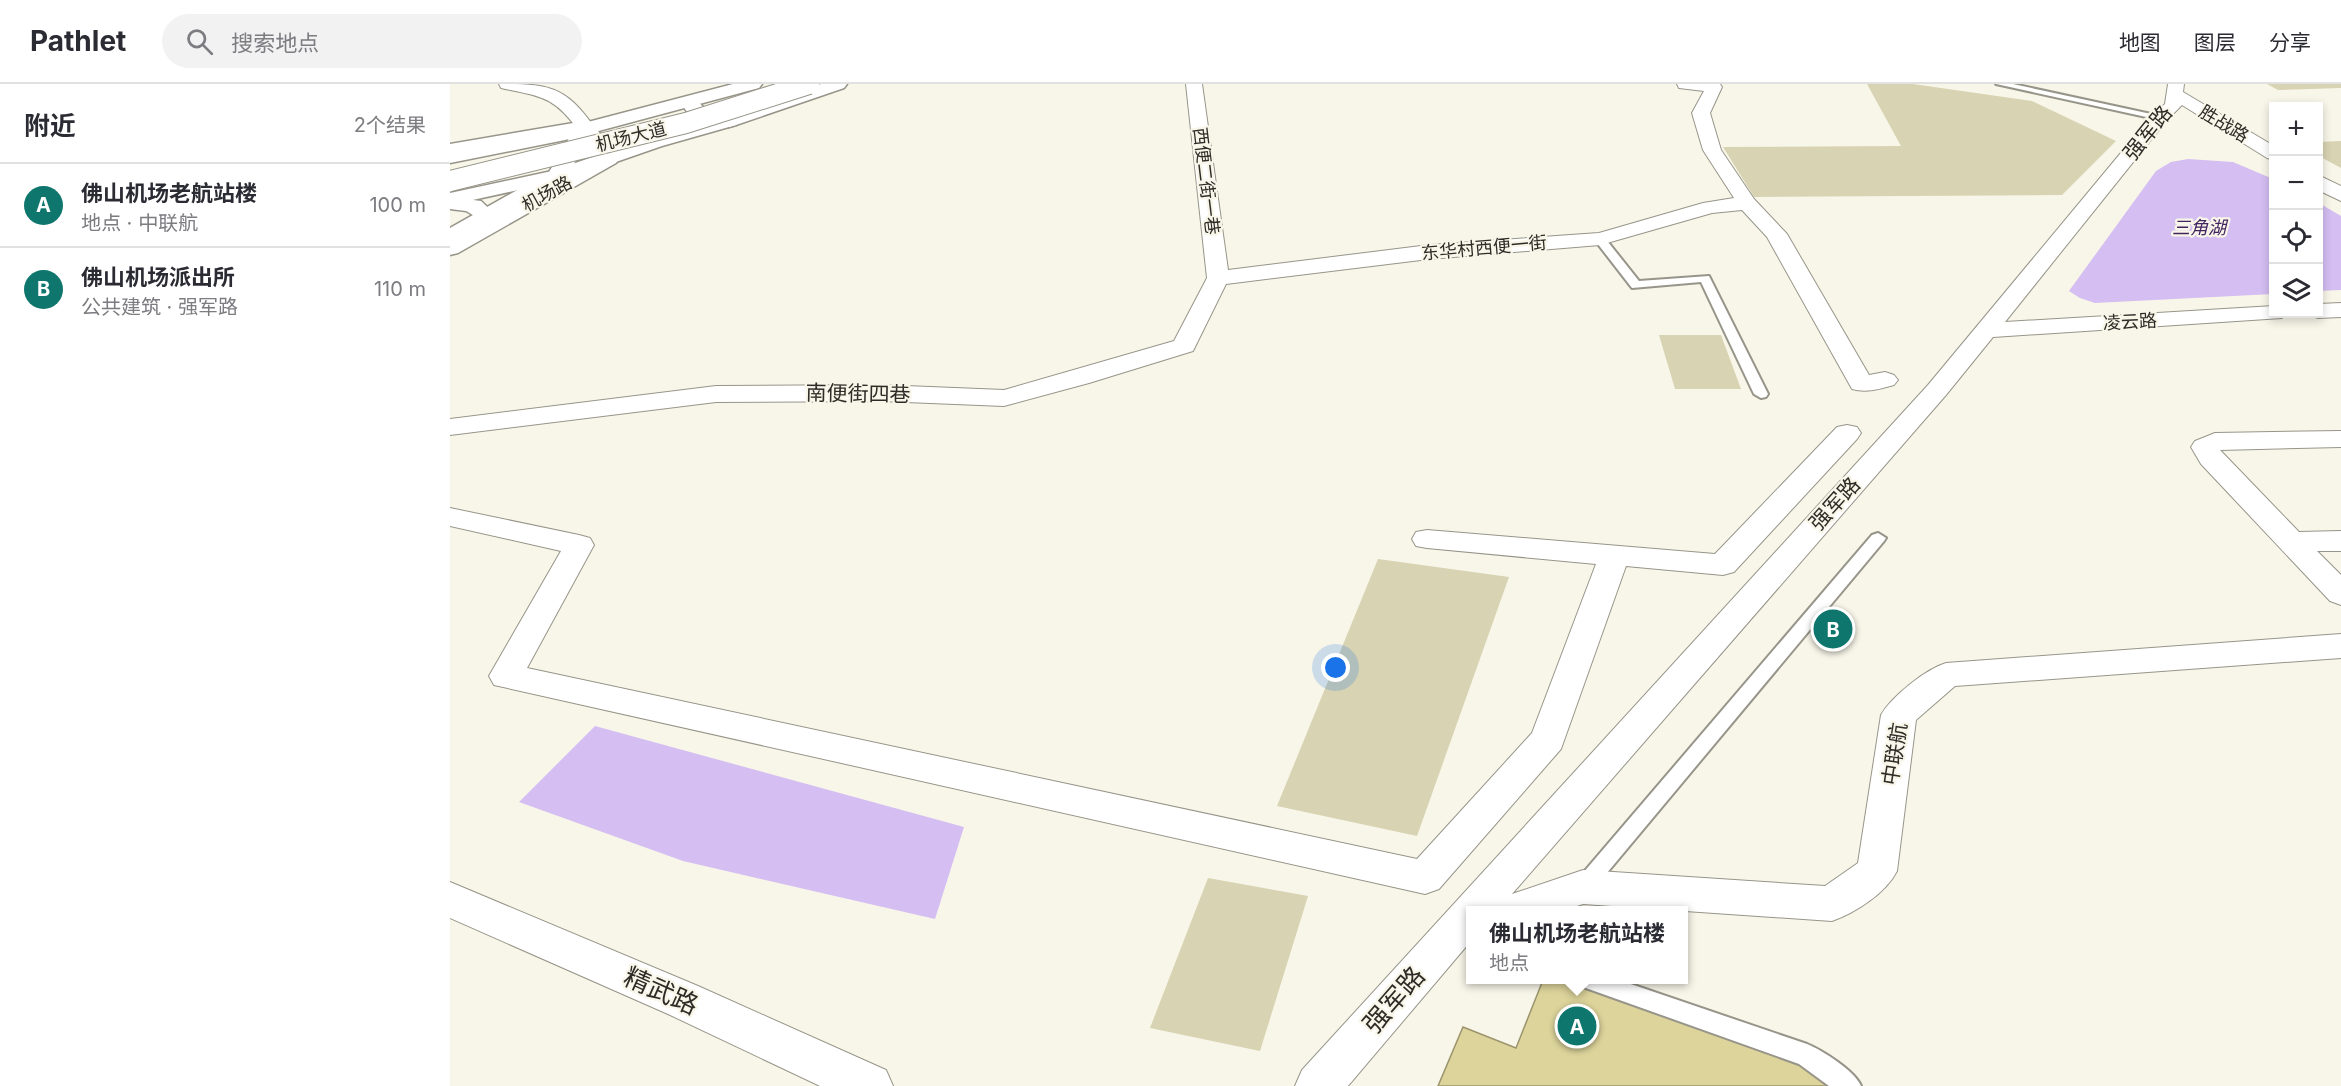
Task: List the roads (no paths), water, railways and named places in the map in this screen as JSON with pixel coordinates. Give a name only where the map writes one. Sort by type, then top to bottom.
[{"type":"main road","points":[[450,157],[492,150],[753,84]]},
{"type":"main road","name":"机场大道","points":[[450,168],[671,116],[777,84]]},
{"type":"main road","name":"机场大道","points":[[450,181],[686,123],[809,84]]},
{"type":"main road","points":[[450,198],[557,176],[837,84]]},
{"type":"main road","points":[[689,102],[697,112],[729,121]]},
{"type":"main road","points":[[450,150],[542,132],[585,127]]},
{"type":"main road","points":[[585,127],[609,159]]},
{"type":"main road","points":[[450,237],[557,176],[585,127]]},
{"type":"main road","name":"机场路","points":[[450,248],[609,159]]},
{"type":"main road","points":[[450,203],[473,206],[486,216]]},
{"type":"street","points":[[507,84],[544,90],[559,97],[574,110],[585,127]]},
{"type":"street","name":"西便二街一巷","points":[[1194,84],[1218,278]]},
{"type":"street","points":[[1685,84],[1713,87],[1701,112],[1712,150],[1747,203],[1776,234],[1861,384],[1885,380]]},
{"type":"street","name":"强军路","points":[[1484,906],[1937,390],[2160,117],[2174,106],[2176,89]]},
{"type":"street","name":"胜战路","points":[[2176,89],[2269,151]]},
{"type":"street","points":[[2323,184],[2341,195]]},
{"type":"street","name":"东华村西便一街","points":[[1218,278],[1429,252],[1600,239],[1710,207],[1747,203]]},
{"type":"street","name":"南便街四巷","points":[[450,427],[716,394],[882,393],[1004,399],[1184,346],[1218,278]]},
{"type":"street","points":[[2323,311],[2341,310]]},
{"type":"street","name":"凌云路","points":[[1986,330],[2269,314]]},
{"type":"street","points":[[1427,539],[1723,565],[1847,433]]},
{"type":"street","points":[[2341,439],[2215,441],[2205,447],[2211,458],[2341,594]]},
{"type":"street","points":[[450,517],[579,545],[506,676],[1425,877],[1548,739],[1614,556]]},
{"type":"street","points":[[2292,542],[2341,541]]},
{"type":"street","name":"中联航","points":[[1528,906],[1583,887],[1832,904],[1878,871],[1899,715],[1946,675],[2341,646]]},
{"type":"street","name":"精武路","points":[[450,899],[683,1000],[870,1086]]},
{"type":"street","name":"强军路","points":[[1318,1086],[1466,926]]},
{"type":"lane","points":[[2000,84],[2160,117]]},
{"type":"lane","points":[[1600,239],[1636,285],[1705,278],[1761,394]]},
{"type":"lane","points":[[1583,887],[1878,538]]},
{"type":"lane","points":[[1603,984],[1807,1055],[1849,1086]]},
{"type":"water","name":"三角湖","points":[[2188,159],[2233,162],[2269,177],[2269,294],[2095,303],[2069,291],[2156,171],[2171,162]]},
{"type":"water","points":[[2323,205],[2341,216],[2341,290],[2323,291]]},
{"type":"water","points":[[595,726],[964,827],[935,919],[683,861],[519,802]]},
{"type":"place","name":"佛山机场派出所","points":[[1833,629]]},
{"type":"place","name":"佛山机场老航站楼","points":[[1577,1026]]}]
